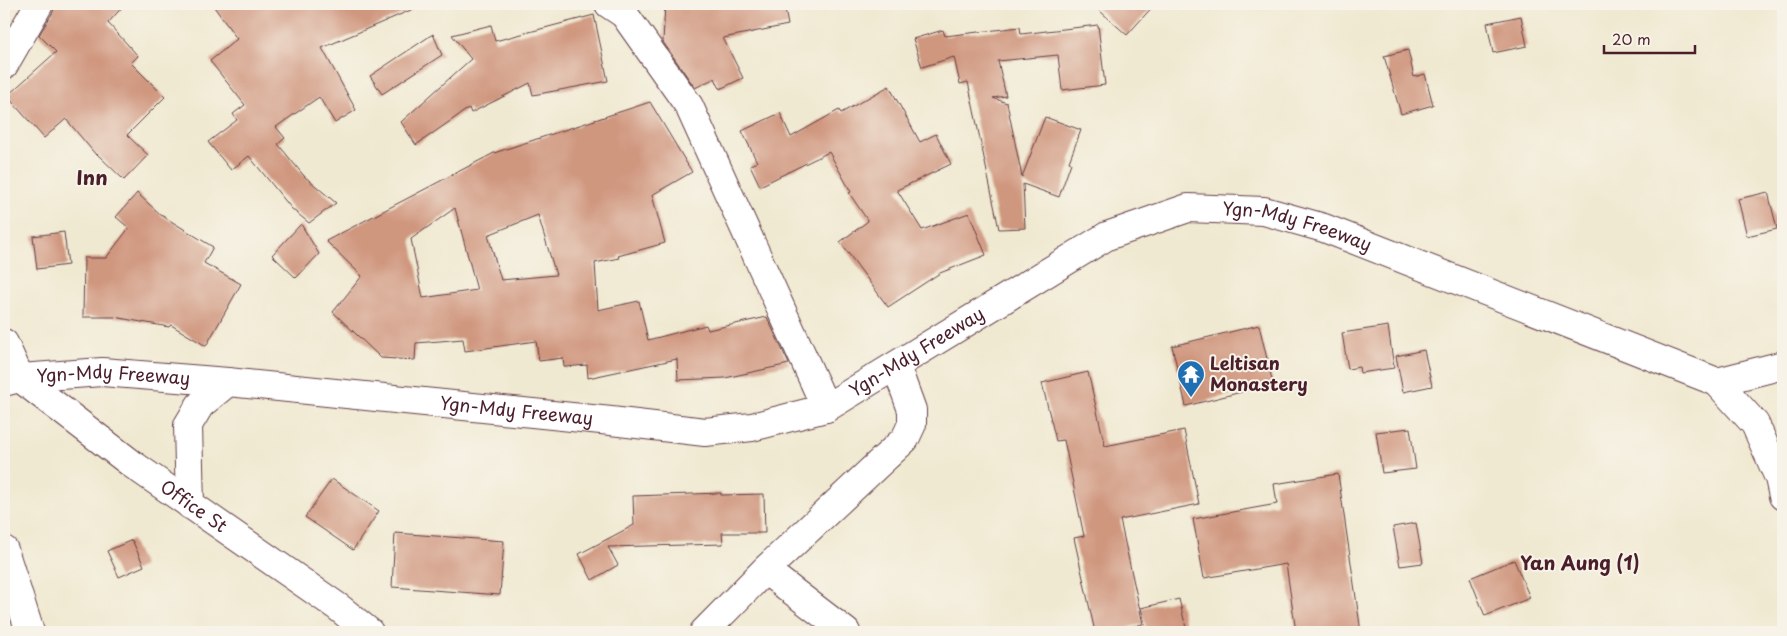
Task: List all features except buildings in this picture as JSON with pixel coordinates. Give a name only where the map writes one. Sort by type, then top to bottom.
[{"type":"main road","points":[[4,65],[40,4]]},
{"type":"main road","points":[[609,4],[624,14],[689,106],[826,408]]},
{"type":"main road","name":"Ygn-Mdy Freeway","points":[[12,380],[102,372],[228,382],[705,432],[752,427],[826,408],[1107,236],[1188,208],[1264,211],[1324,228],[1717,382]]},
{"type":"main road","points":[[4,343],[12,380]]},
{"type":"main road","points":[[1782,365],[1717,382],[1754,424],[1778,478],[1783,496]]},
{"type":"main road","points":[[704,632],[765,570],[905,439],[912,424],[912,410],[896,366]]},
{"type":"main road","name":"Office St","points":[[12,380],[338,607],[369,632]]},
{"type":"main road","points":[[190,505],[188,425],[200,405],[228,382]]},
{"type":"main road","points":[[4,550],[30,632]]},
{"type":"main road","points":[[765,570],[846,632]]},
{"type":"place","name":"Leltisan Monastery","points":[[1191,398]]},
{"type":"district","name":"Inn","points":[[92,178]]},
{"type":"district","name":"Yan Aung (1)","points":[[1580,563]]}]
